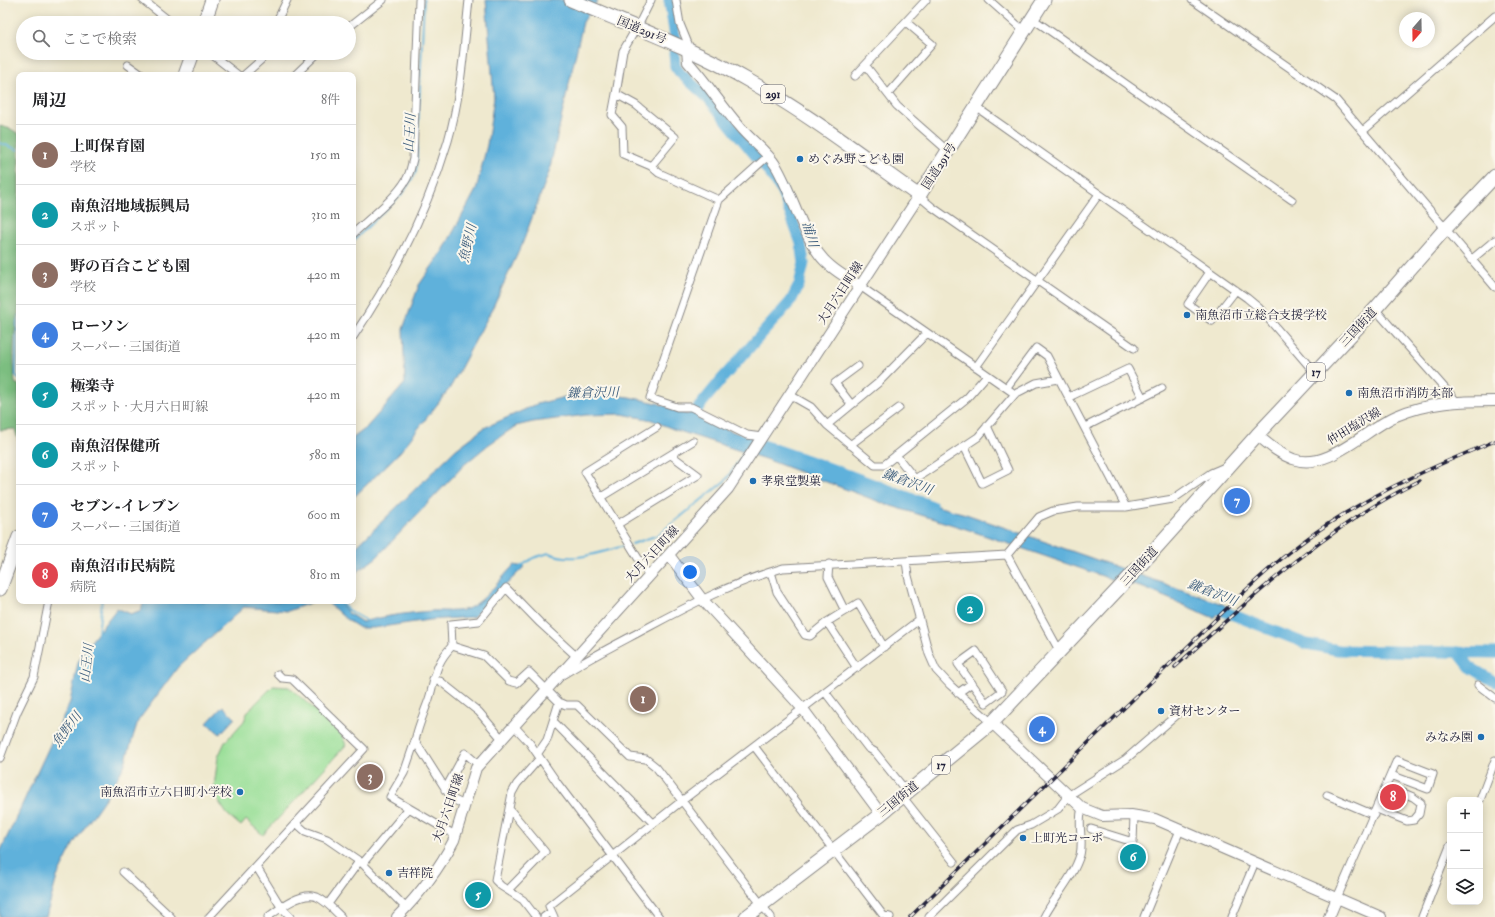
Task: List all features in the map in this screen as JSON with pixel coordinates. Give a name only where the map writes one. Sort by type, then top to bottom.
[{"type":"highway","points":[[206,16],[212,0]]},
{"type":"highway","name":"国道291号","points":[[572,0],[687,49],[774,95],[919,196],[1044,0]]},
{"type":"highway","points":[[186,72],[190,60]]},
{"type":"highway","name":"三国街道","points":[[746,917],[881,814],[992,723],[1138,568],[1257,435],[1375,309],[1445,229],[1495,176]]},
{"type":"highway","points":[[0,589],[16,544]]},
{"type":"main road","points":[[687,49],[688,62],[704,79],[718,102],[740,128],[768,156],[783,179],[811,242],[819,255],[832,267],[860,286]]},
{"type":"main road","name":"大月六日町線","points":[[397,917],[422,889],[449,850],[465,805],[473,775],[479,765],[728,489],[919,196]]},
{"type":"main road","name":"仲田塩沢線","points":[[1257,435],[1286,456],[1304,462],[1314,462],[1334,454],[1366,432],[1395,416],[1426,406],[1457,402],[1495,401]]},
{"type":"main road","points":[[669,556],[702,599],[803,709],[881,814]]},
{"type":"main road","points":[[992,723],[1082,808],[1102,816],[1134,816],[1154,819],[1381,917]]},
{"type":"main road","points":[[1329,917],[1337,898]]},
{"type":"street","points":[[142,0],[163,16]]},
{"type":"street","points":[[279,16],[287,0]]},
{"type":"street","points":[[356,21],[383,0]]},
{"type":"street","points":[[356,228],[398,191],[406,180],[413,159],[419,0]]},
{"type":"street","points":[[356,334],[377,303],[411,241],[428,199],[448,140],[455,107],[469,0]]},
{"type":"street","points":[[640,22],[651,0]]},
{"type":"street","points":[[676,0],[680,24],[689,46],[687,49]]},
{"type":"street","points":[[855,76],[866,66],[926,0]]},
{"type":"street","points":[[989,0],[1024,31]]},
{"type":"street","points":[[1192,0],[1336,100],[1495,287]]},
{"type":"street","points":[[1363,131],[1495,16]]},
{"type":"street","points":[[1032,19],[1292,200]]},
{"type":"street","points":[[888,94],[932,44],[906,22]]},
{"type":"street","points":[[634,32],[623,51],[612,115],[622,127],[623,154],[651,166],[659,173],[719,200]]},
{"type":"street","points":[[219,60],[234,72]]},
{"type":"street","points":[[247,72],[261,60]]},
{"type":"street","points":[[298,72],[311,60]]},
{"type":"street","points":[[128,65],[138,72]]},
{"type":"street","points":[[866,66],[897,106],[948,152]]},
{"type":"street","points":[[616,94],[636,105],[675,137],[651,166]]},
{"type":"street","points":[[976,107],[1236,290],[1259,308],[1315,373]]},
{"type":"street","points":[[762,437],[747,435],[691,407],[677,407],[650,398],[719,200],[768,156]]},
{"type":"street","points":[[976,367],[1099,194]]},
{"type":"street","points":[[919,196],[932,207],[1134,348]]},
{"type":"street","points":[[1471,260],[1495,240]]},
{"type":"street","points":[[1210,272],[1188,304],[1212,321],[1236,290]]},
{"type":"street","points":[[860,286],[1015,394]]},
{"type":"street","points":[[1375,309],[1457,402]]},
{"type":"street","points":[[827,425],[878,383],[927,332]]},
{"type":"street","points":[[1007,387],[1036,348],[1047,356],[1126,507]]},
{"type":"street","points":[[851,404],[835,383],[858,366]]},
{"type":"street","points":[[1069,398],[1128,369],[1143,398]]},
{"type":"street","points":[[790,395],[811,407],[827,425],[875,465],[884,465],[967,398],[987,374]]},
{"type":"street","points":[[896,455],[915,480],[978,437],[1015,394],[1036,383],[1059,379]]},
{"type":"street","points":[[1085,427],[1162,388]]},
{"type":"street","points":[[850,445],[899,408]]},
{"type":"street","points":[[964,446],[982,483],[1008,470],[987,426]]},
{"type":"street","points":[[649,576],[602,497],[585,472],[657,427]]},
{"type":"street","points":[[602,497],[693,441]]},
{"type":"street","points":[[618,524],[698,475],[671,455]]},
{"type":"street","points":[[556,680],[579,665],[702,599],[752,577],[783,568],[829,564],[1007,555],[1039,517],[1053,511],[1078,507],[1126,507],[1173,499],[1186,492],[1211,473],[1231,465]]},
{"type":"street","points":[[1007,555],[1060,652]]},
{"type":"street","points":[[906,561],[908,576],[929,654],[936,670],[958,693],[992,723]]},
{"type":"street","points":[[829,564],[828,577],[845,611]]},
{"type":"street","points":[[771,572],[777,592],[805,635],[810,636],[827,622],[858,603],[884,647]]},
{"type":"street","points":[[455,835],[390,797],[404,773],[441,657],[452,646],[451,624],[479,621],[506,588],[540,623],[576,656]]},
{"type":"street","points":[[0,758],[17,712],[34,677],[48,604]]},
{"type":"street","points":[[544,917],[552,915],[549,906],[682,800],[920,619]]},
{"type":"street","points":[[827,622],[857,668]]},
{"type":"street","points":[[452,646],[484,656],[509,681],[517,683],[529,672],[559,702],[566,705],[577,705],[630,757],[646,759],[656,767],[771,917]]},
{"type":"street","points":[[976,651],[1002,691],[986,703],[972,683],[958,664],[976,651]]},
{"type":"street","points":[[209,917],[364,749],[292,679],[282,678],[278,674]]},
{"type":"street","points":[[434,679],[440,681],[479,712],[502,739]]},
{"type":"street","points":[[958,693],[972,683]]},
{"type":"street","points":[[1478,685],[1495,698]]},
{"type":"street","points":[[825,692],[868,748],[875,752],[954,862]]},
{"type":"street","points":[[536,917],[523,900],[495,880],[512,793],[539,755],[547,740],[559,702]]},
{"type":"street","points":[[929,917],[1017,830],[1032,825],[1058,809],[1068,796],[1126,759],[1179,713]]},
{"type":"street","points":[[553,721],[653,823]]},
{"type":"street","points":[[514,726],[539,755],[612,857],[659,917]]},
{"type":"street","points":[[415,741],[452,800],[465,805]]},
{"type":"street","points":[[754,746],[884,916]]},
{"type":"street","points":[[445,790],[465,753],[479,765]]},
{"type":"street","points":[[1337,898],[1376,812],[1397,760],[1433,774],[1428,789],[1391,775]]},
{"type":"street","points":[[1481,797],[1495,760]]},
{"type":"street","points":[[1327,795],[1407,821],[1414,820],[1419,814],[1421,803],[1413,797],[1387,786]]},
{"type":"street","points":[[328,904],[358,863],[364,863],[409,808]]},
{"type":"street","points":[[1044,917],[1074,871],[1081,853],[1080,815],[1082,808]]},
{"type":"street","points":[[508,890],[545,852],[511,811],[509,811]]},
{"type":"street","points":[[1091,829],[1133,842],[1134,816]]},
{"type":"street","points":[[296,823],[304,831],[327,839],[362,863],[406,908]]},
{"type":"street","points":[[1144,917],[1180,830]]},
{"type":"street","points":[[1422,917],[1447,854]]},
{"type":"street","points":[[1232,917],[1255,862]]},
{"type":"street","points":[[256,866],[281,907],[291,917]]},
{"type":"street","points":[[123,872],[171,917]]},
{"type":"street","points":[[268,917],[281,907],[297,898],[315,896],[328,904],[341,917]]},
{"type":"green space","points":[[0,126],[16,132],[16,326],[14,355],[16,384],[16,433],[15,429],[0,430]]},
{"type":"green space","points":[[273,686],[289,687],[341,733],[346,745],[263,835],[246,820],[241,826],[227,814],[215,796],[214,787],[218,757],[225,742],[244,721],[248,711]]},
{"type":"water","name":"魚野川","points":[[486,0],[598,0],[583,22],[549,172],[523,242],[492,309],[450,388],[400,452],[356,495],[356,436],[366,428],[405,383],[403,329],[419,285],[444,249],[476,190],[487,145],[494,98]]},
{"type":"water","points":[[603,394],[629,397],[657,403],[739,434],[770,451],[888,493],[966,514],[1225,605],[1214,618],[1144,588],[1111,579],[963,528],[885,504],[768,460],[673,429],[652,420],[622,414],[586,415],[533,422],[516,426],[488,445],[465,464],[377,557],[356,573],[356,547],[455,450],[484,428],[537,404],[573,395]]},
{"type":"water","points":[[514,565],[524,567],[473,617],[429,620],[374,628],[360,628],[347,620],[329,604],[341,604],[348,613],[362,622],[387,616],[431,611],[463,610],[479,602],[495,587]]},
{"type":"water","name":"魚野川","points":[[143,604],[307,604],[288,611],[244,607],[178,667],[138,721],[124,766],[110,791],[74,843],[57,877],[46,917],[0,917],[0,852],[70,702],[78,662],[89,644],[117,608],[131,614],[141,610]]},
{"type":"water","points":[[223,706],[235,718],[220,734],[207,723]]},
{"type":"waterway","name":"山王川","points":[[356,238],[404,192],[416,172],[424,0]]},
{"type":"waterway","name":"浦川","points":[[669,0],[675,37]]},
{"type":"waterway","name":"浦川","points":[[674,53],[675,66],[680,73],[709,99],[768,171],[781,190],[801,243],[804,263],[799,285],[791,301],[721,380],[694,413],[689,425]]},
{"type":"waterway","points":[[0,143],[16,149]]},
{"type":"waterway","name":"鎌倉沢川","points":[[736,439],[751,441],[932,506]]},
{"type":"waterway","points":[[632,544],[658,535],[726,480],[745,451]]},
{"type":"waterway","points":[[520,567],[533,558],[549,553],[558,556],[578,557],[628,545]]},
{"type":"waterway","name":"山王川","points":[[98,634],[102,604]]},
{"type":"waterway","points":[[343,604],[348,610],[367,621]]},
{"type":"waterway","name":"鎌倉沢川","points":[[1208,605],[1307,644],[1338,650],[1495,653]]},
{"type":"waterway","points":[[1458,652],[1470,667],[1495,682]]},
{"type":"railway","points":[[910,917],[1229,606],[1288,553],[1331,522],[1370,499],[1432,468],[1495,441]]},
{"type":"railway","points":[[1175,667],[1261,590],[1321,542],[1385,499],[1419,481]]},
{"type":"place","name":"めぐみ野こども園","points":[[800,159]]},
{"type":"place","name":"南魚沼市立総合支援学校","points":[[1187,315]]},
{"type":"place","name":"南魚沼市消防本部","points":[[1349,393]]},
{"type":"place","name":"孝泉堂製菓","points":[[753,481]]},
{"type":"place","name":"セブン-イレブン","points":[[1237,501]]},
{"type":"place","name":"南魚沼地域振興局","points":[[970,609]]},
{"type":"place","name":"上町保育園","points":[[643,699]]},
{"type":"place","name":"資材センター","points":[[1161,711]]},
{"type":"place","name":"ローソン","points":[[1042,729]]},
{"type":"place","name":"みなみ園","points":[[1481,737]]},
{"type":"place","name":"野の百合こども園","points":[[370,777]]},
{"type":"place","name":"南魚沼市立六日町小学校","points":[[240,792]]},
{"type":"place","name":"南魚沼市民病院","points":[[1393,797]]},
{"type":"place","name":"上町光コーポ","points":[[1023,838]]},
{"type":"place","name":"南魚沼保健所","points":[[1133,857]]},
{"type":"place","name":"吉祥院","points":[[389,873]]},
{"type":"place","name":"極楽寺","points":[[478,895]]}]
